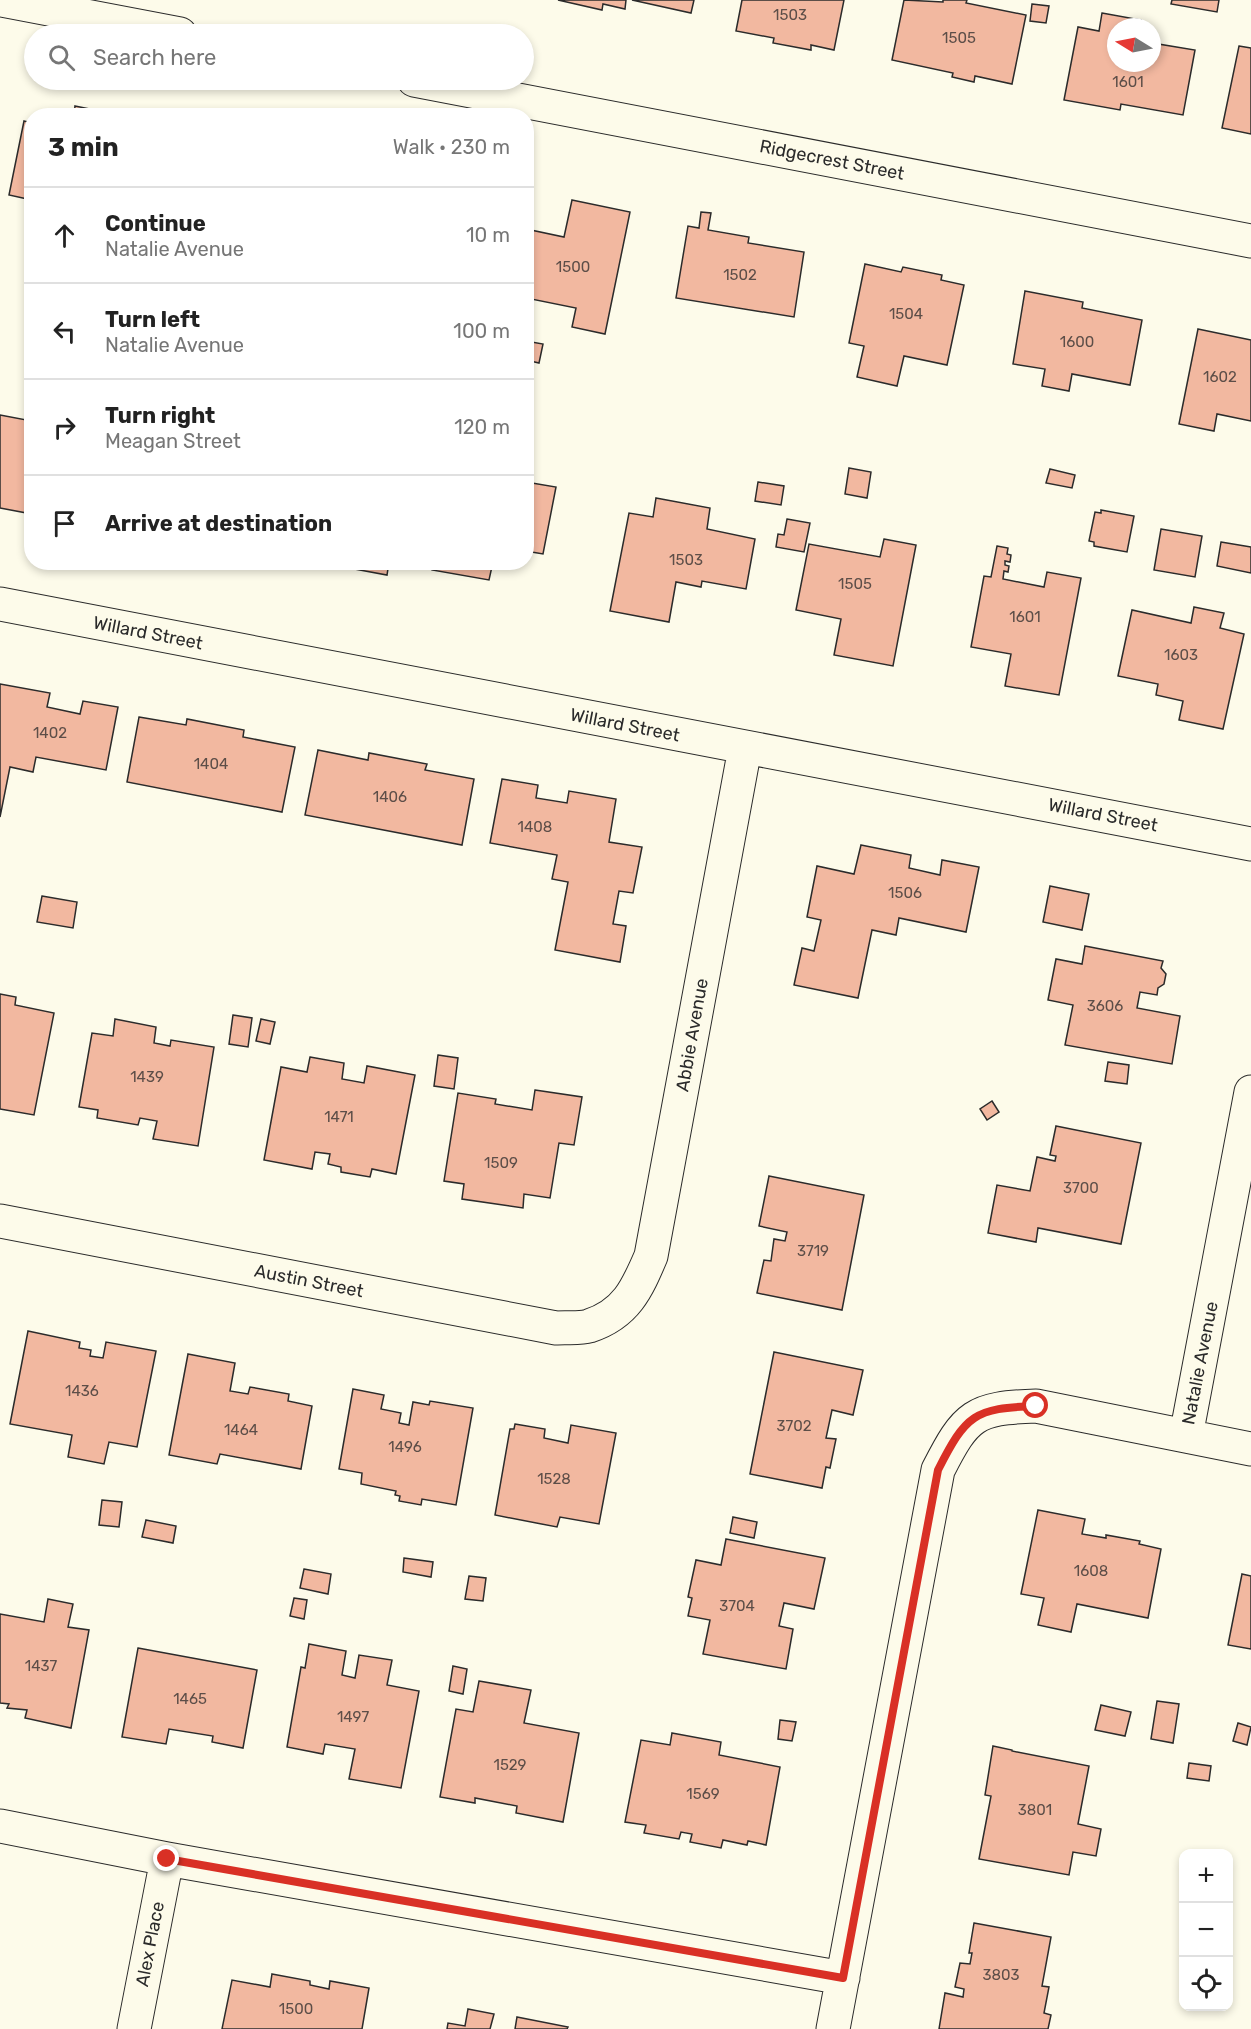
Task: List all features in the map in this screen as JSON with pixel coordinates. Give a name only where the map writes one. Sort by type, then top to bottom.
[{"type":"street","points":[[2,0],[128,24]]},
{"type":"street","name":"Ridgecrest Street","points":[[466,90],[1251,241]]},
{"type":"street","name":"Willard Street","points":[[0,604],[1251,843]]},
{"type":"street","name":"Abbie Avenue","points":[[616,1313],[637,1290],[651,1256],[745,748]]},
{"type":"street","name":"Natalie Avenue","points":[[833,2029],[938,1470],[955,1437],[977,1414],[1006,1407],[1036,1406],[1186,1436],[1251,1092]]},
{"type":"street","name":"Austin Street","points":[[0,1221],[556,1328],[587,1326],[616,1313]]},
{"type":"street","points":[[1186,1436],[1251,1449]]},
{"type":"street","points":[[0,1826],[167,1859],[843,1978]]},
{"type":"street","name":"Alex Place","points":[[134,2029],[167,1859]]},
{"type":"building","points":[[558,0],[626,0],[625,9],[603,4],[602,10]]},
{"type":"building","points":[[632,0],[694,0],[691,13]]},
{"type":"building","points":[[742,0],[844,0],[834,50],[811,45],[811,50],[773,43],[774,38],[736,31]]},
{"type":"building","points":[[904,0],[943,2],[943,0],[967,0],[966,3],[1026,15],[1012,84],[975,76],[974,82],[952,77],[953,73],[892,60]]},
{"type":"building","points":[[1172,0],[1219,0],[1217,12],[1171,4]]},
{"type":"building","points":[[1032,4],[1049,6],[1046,23],[1030,21]]},
{"type":"building","points":[[1102,13],[1130,18],[1107,18],[1107,72],[1161,72],[1161,44],[1195,50],[1183,115],[1121,104],[1120,110],[1064,100],[1078,27],[1099,31]]},
{"type":"building","points":[[1239,46],[1251,48],[1251,134],[1222,128]]},
{"type":"building","points":[[24,121],[24,198],[9,195]]},
{"type":"building","points":[[572,200],[630,212],[605,334],[572,327],[576,308],[534,300],[534,231],[564,237]]},
{"type":"building","points":[[701,212],[711,213],[708,230],[749,237],[748,243],[804,252],[794,317],[676,298],[688,226],[699,228]]},
{"type":"building","points":[[865,264],[901,272],[903,267],[942,275],[941,280],[964,285],[947,365],[904,356],[897,386],[857,377],[864,346],[849,343]]},
{"type":"building","points":[[1025,291],[1083,302],[1082,308],[1142,320],[1130,385],[1072,374],[1069,391],[1042,386],[1045,369],[1013,364]]},
{"type":"building","points":[[1198,329],[1251,340],[1251,421],[1217,414],[1214,431],[1179,424]]},
{"type":"building","points":[[534,342],[543,344],[539,363],[534,362]]},
{"type":"building","points":[[0,415],[24,420],[24,512],[0,508]]},
{"type":"building","points":[[849,468],[871,472],[867,498],[845,494]]},
{"type":"building","points":[[1050,469],[1075,475],[1072,488],[1046,483]]},
{"type":"building","points":[[758,482],[784,486],[781,505],[755,501]]},
{"type":"building","points":[[534,483],[556,487],[543,554],[534,552]]},
{"type":"building","points":[[656,498],[710,508],[707,529],[755,539],[746,589],[702,581],[701,587],[676,582],[669,622],[610,611],[629,513],[653,517]]},
{"type":"building","points":[[1101,510],[1134,516],[1127,552],[1094,546],[1094,542],[1089,541],[1095,512],[1101,513]]},
{"type":"building","points":[[787,519],[810,523],[804,552],[776,547],[778,534],[784,535]]},
{"type":"building","points":[[1161,529],[1202,536],[1195,577],[1154,570]]},
{"type":"building","points":[[884,539],[916,545],[893,666],[834,655],[841,619],[796,610],[809,544],[880,557]]},
{"type":"building","points":[[1221,542],[1251,547],[1251,573],[1217,566]]},
{"type":"building","points":[[997,546],[1008,548],[1007,554],[1011,555],[1010,562],[1005,561],[1005,565],[1009,566],[1008,572],[1004,571],[1003,579],[1044,587],[1047,572],[1081,578],[1059,695],[1005,686],[1011,654],[971,647],[984,576],[991,577]]},
{"type":"building","points":[[360,570],[388,570],[387,575]]},
{"type":"building","points":[[432,570],[491,570],[489,580]]},
{"type":"building","points":[[1194,607],[1224,613],[1220,628],[1244,634],[1223,729],[1179,720],[1183,701],[1156,695],[1158,684],[1118,676],[1132,610],[1191,623]]},
{"type":"building","points":[[0,684],[50,693],[47,707],[80,714],[83,701],[118,707],[106,770],[36,757],[33,772],[10,767],[0,817]]},
{"type":"building","points":[[139,717],[186,725],[187,719],[244,730],[243,737],[295,747],[282,812],[127,782]]},
{"type":"building","points":[[318,750],[368,760],[369,753],[427,764],[425,770],[474,779],[462,845],[305,815]]},
{"type":"building","points":[[502,779],[538,785],[536,798],[567,803],[569,791],[616,799],[609,842],[642,847],[633,893],[619,891],[613,924],[626,926],[620,962],[555,950],[568,882],[552,879],[557,855],[490,843]]},
{"type":"building","points":[[861,845],[911,855],[909,868],[940,875],[942,860],[979,867],[966,932],[899,918],[896,935],[872,930],[858,998],[794,985],[802,948],[814,951],[821,920],[807,917],[817,866],[854,874]]},
{"type":"building","points":[[1050,886],[1089,894],[1082,930],[1043,922]]},
{"type":"building","points":[[42,896],[77,902],[73,928],[37,922]]},
{"type":"building","points":[[1085,946],[1163,961],[1161,968],[1166,974],[1164,984],[1158,988],[1157,995],[1140,992],[1137,1008],[1180,1016],[1172,1064],[1065,1045],[1073,1005],[1048,1000],[1056,959],[1082,964]]},
{"type":"building","points":[[0,994],[16,997],[15,1005],[54,1013],[34,1115],[0,1109]]},
{"type":"building","points":[[233,1015],[252,1018],[248,1047],[229,1044]]},
{"type":"building","points":[[115,1019],[156,1027],[154,1043],[170,1046],[171,1040],[214,1047],[198,1146],[153,1139],[157,1121],[140,1118],[138,1125],[97,1118],[98,1110],[79,1107],[92,1033],[113,1036]]},
{"type":"building","points":[[261,1019],[275,1022],[270,1044],[256,1041]]},
{"type":"building","points":[[438,1055],[458,1058],[454,1089],[434,1086]]},
{"type":"building","points":[[310,1057],[344,1063],[342,1079],[364,1083],[367,1066],[415,1075],[396,1174],[372,1169],[370,1177],[341,1172],[341,1167],[328,1164],[330,1154],[315,1152],[312,1169],[264,1160],[281,1067],[307,1072]]},
{"type":"building","points":[[1108,1062],[1129,1065],[1127,1084],[1105,1081]]},
{"type":"building","points":[[535,1090],[582,1097],[574,1145],[559,1143],[550,1198],[524,1194],[523,1208],[462,1199],[464,1184],[444,1181],[458,1093],[496,1099],[495,1104],[532,1110]]},
{"type":"building","points":[[992,1101],[999,1112],[987,1120],[980,1109]]},
{"type":"building","points":[[1056,1126],[1141,1143],[1121,1244],[1038,1228],[1036,1242],[988,1233],[997,1185],[1030,1191],[1037,1157],[1055,1161],[1056,1156],[1050,1155]]},
{"type":"building","points":[[769,1176],[864,1195],[842,1310],[757,1293],[764,1260],[771,1261],[774,1239],[785,1241],[787,1232],[759,1226]]},
{"type":"building","points":[[28,1331],[80,1342],[79,1348],[91,1350],[90,1356],[103,1358],[106,1342],[156,1351],[137,1447],[109,1442],[104,1464],[68,1457],[72,1435],[10,1424]]},
{"type":"building","points":[[774,1352],[863,1370],[853,1415],[832,1410],[826,1438],[836,1439],[830,1468],[826,1467],[822,1488],[750,1474]]},
{"type":"building","points":[[188,1354],[235,1363],[230,1391],[248,1394],[250,1387],[289,1394],[288,1401],[312,1406],[301,1469],[220,1454],[217,1464],[169,1455]]},
{"type":"building","points":[[353,1389],[384,1395],[381,1409],[401,1413],[399,1423],[409,1425],[413,1402],[429,1405],[430,1401],[473,1408],[456,1505],[422,1499],[421,1505],[399,1501],[400,1496],[395,1495],[396,1491],[361,1484],[362,1473],[339,1469]]},
{"type":"building","points":[[515,1424],[545,1429],[544,1438],[568,1443],[571,1425],[616,1433],[599,1524],[560,1517],[557,1527],[495,1515],[510,1429],[514,1429]]},
{"type":"building","points":[[102,1500],[122,1502],[119,1527],[99,1525]]},
{"type":"building","points":[[1038,1510],[1085,1519],[1082,1534],[1106,1538],[1106,1535],[1140,1541],[1139,1544],[1161,1549],[1148,1618],[1077,1604],[1071,1632],[1038,1625],[1044,1598],[1021,1594]]},
{"type":"building","points":[[733,1517],[757,1522],[754,1538],[730,1533]]},
{"type":"building","points":[[146,1520],[176,1526],[173,1543],[142,1537]]},
{"type":"building","points":[[726,1539],[825,1558],[814,1609],[784,1603],[779,1626],[793,1629],[786,1669],[703,1654],[710,1620],[688,1616],[692,1598],[688,1597],[696,1560],[721,1565]]},
{"type":"building","points":[[404,1558],[433,1562],[431,1577],[403,1572]]},
{"type":"building","points":[[304,1569],[331,1574],[328,1594],[300,1588]]},
{"type":"building","points":[[1242,1574],[1251,1576],[1251,1649],[1228,1645]]},
{"type":"building","points":[[469,1576],[486,1578],[483,1601],[465,1599]]},
{"type":"building","points":[[294,1598],[307,1600],[304,1619],[290,1616]]},
{"type":"building","points":[[48,1599],[73,1604],[68,1627],[89,1630],[71,1728],[25,1718],[27,1710],[7,1708],[9,1704],[0,1703],[0,1614],[44,1622]]},
{"type":"building","points":[[309,1644],[346,1651],[342,1675],[355,1678],[359,1655],[392,1660],[387,1685],[419,1691],[401,1788],[349,1779],[355,1749],[325,1744],[323,1754],[287,1747],[301,1667],[305,1668]]},
{"type":"building","points":[[138,1648],[257,1670],[243,1748],[212,1742],[213,1736],[169,1729],[166,1744],[122,1737]]},
{"type":"building","points":[[453,1666],[467,1669],[463,1694],[449,1691]]},
{"type":"building","points":[[479,1681],[531,1690],[524,1723],[579,1733],[563,1822],[516,1813],[517,1806],[475,1798],[475,1803],[440,1797],[456,1709],[473,1712]]},
{"type":"building","points":[[1157,1701],[1179,1704],[1173,1743],[1151,1739]]},
{"type":"building","points":[[1101,1705],[1131,1712],[1125,1736],[1095,1730]]},
{"type":"building","points":[[780,1720],[796,1722],[792,1741],[778,1739]]},
{"type":"building","points":[[1238,1723],[1251,1727],[1247,1745],[1233,1741]]},
{"type":"building","points":[[672,1733],[721,1742],[719,1755],[780,1767],[766,1845],[748,1841],[747,1845],[723,1840],[721,1848],[690,1842],[692,1834],[681,1832],[679,1839],[644,1833],[646,1825],[625,1822],[641,1740],[670,1745]]},
{"type":"building","points":[[993,1746],[1089,1766],[1078,1824],[1101,1829],[1096,1856],[1073,1852],[1069,1875],[979,1859],[991,1796],[985,1795]]},
{"type":"building","points":[[1189,1763],[1211,1766],[1209,1781],[1187,1778]]},
{"type":"building","points":[[974,1923],[1051,1937],[1042,1986],[1049,1987],[1044,2013],[1051,2015],[1048,2029],[939,2029],[945,1993],[963,1997],[964,1989],[955,1987],[960,1963],[970,1964],[972,1953],[969,1953]]},
{"type":"building","points":[[272,1974],[310,1981],[310,1985],[329,1989],[330,1981],[369,1988],[362,2029],[222,2029],[232,1980],[270,1987]]},
{"type":"building","points":[[468,2009],[494,2014],[490,2029],[447,2029],[448,2023],[465,2026]]},
{"type":"building","points":[[517,2017],[568,2027],[567,2029],[515,2029]]},
{"type":"route","points":[[167,1859],[843,1978],[938,1470],[955,1437],[977,1414],[1006,1407],[1036,1406]]}]
